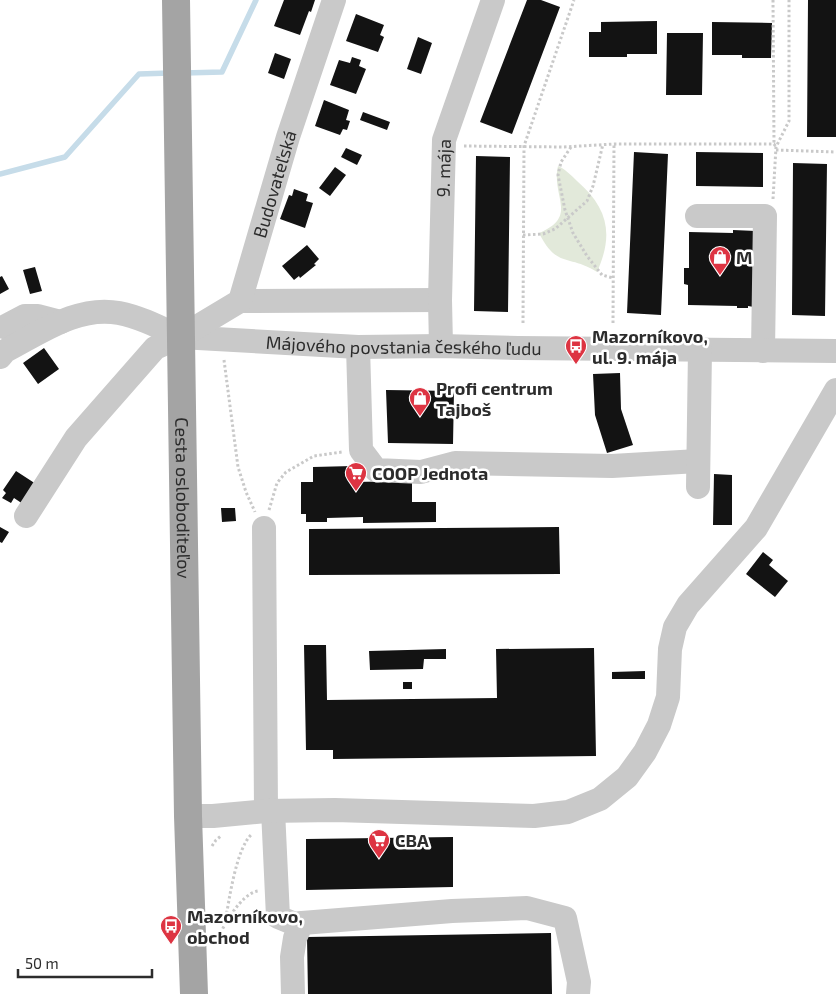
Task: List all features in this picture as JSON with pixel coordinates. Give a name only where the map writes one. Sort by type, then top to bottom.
[{"type":"main road","name":"Cesta osloboditeľov","points":[[176,9],[188,816],[194,994]]},
{"type":"street","name":"Budovateľská","points":[[240,301],[288,137],[334,0]]},
{"type":"street","name":"9. mája","points":[[441,346],[440,300],[444,140],[493,0]]},
{"type":"street","points":[[697,216],[765,216],[763,351]]},
{"type":"street","points":[[26,516],[76,438],[155,348],[180,337],[240,301],[440,300]]},
{"type":"street","points":[[0,357],[5,352],[61,322],[92,312],[118,313],[143,321],[180,337]]},
{"type":"street","points":[[4,328],[25,316],[38,316],[61,322]]},
{"type":"street","name":"Májového povstania českého ľudu","points":[[180,337],[358,347],[441,346],[836,351]]},
{"type":"street","points":[[358,347],[362,450],[376,470],[421,472],[455,463],[612,466],[698,461]]},
{"type":"street","points":[[698,487],[700,350]]},
{"type":"street","points":[[188,816],[265,817],[335,810],[534,816],[568,812],[600,799],[628,777],[646,752],[659,725],[668,697],[670,649],[675,628],[688,605],[756,528],[836,390]]},
{"type":"street","points":[[264,528],[265,817],[277,889],[278,917],[295,924],[452,911],[527,908],[565,918],[579,982],[578,994]]},
{"type":"street","points":[[293,994],[292,957],[294,938],[302,923]]},
{"type":"path","points":[[523,323],[524,146],[574,0]]},
{"type":"path","points":[[772,206],[775,147],[773,0]]},
{"type":"path","points":[[775,147],[789,121],[789,0]]},
{"type":"path","points":[[523,235],[543,234],[555,229],[587,201],[593,186],[603,144]]},
{"type":"path","points":[[464,146],[571,147],[614,144],[775,147],[836,152]]},
{"type":"path","points":[[613,323],[614,144]]},
{"type":"path","points":[[571,147],[561,162],[558,175],[561,196],[568,219],[573,233],[587,256],[602,275],[613,278]]},
{"type":"path","points":[[224,360],[238,467],[252,508],[264,528]]},
{"type":"path","points":[[264,528],[277,483],[286,472],[314,456],[362,450]]},
{"type":"path","points":[[225,923],[246,839],[265,817]]},
{"type":"path","points":[[212,853],[212,845],[223,835]]},
{"type":"path","points":[[213,938],[213,948],[225,923],[244,898],[252,892],[277,889]]},
{"type":"green space","points":[[558,166],[568,172],[596,201],[605,222],[605,246],[597,272],[579,263],[564,259],[552,252],[539,233],[551,227],[558,220],[561,213],[557,177]]},
{"type":"building","points":[[284,0],[315,0],[300,35],[274,26]]},
{"type":"building","points":[[527,0],[541,0],[560,7],[512,134],[480,122]]},
{"type":"building","points":[[808,0],[836,0],[836,137],[807,137]]},
{"type":"building","points":[[356,14],[384,25],[380,35],[384,37],[378,52],[346,41]]},
{"type":"building","points":[[657,21],[657,54],[627,54],[627,57],[589,57],[589,32],[601,32],[601,22]]},
{"type":"building","points":[[712,22],[772,23],[771,58],[742,58],[742,55],[712,55]]},
{"type":"building","points":[[667,33],[703,33],[702,95],[666,95]]},
{"type":"building","points":[[418,37],[432,43],[421,74],[407,69]]},
{"type":"building","points":[[275,53],[291,59],[284,79],[268,73]]},
{"type":"building","points":[[352,57],[361,60],[359,66],[366,69],[356,94],[330,85],[339,60],[350,63]]},
{"type":"building","points":[[324,100],[349,110],[346,120],[350,121],[347,130],[343,129],[340,135],[315,126]]},
{"type":"building","points":[[363,112],[390,122],[387,130],[360,120]]},
{"type":"building","points":[[346,148],[362,155],[357,165],[341,157]]},
{"type":"building","points":[[634,152],[668,154],[661,315],[627,313]]},
{"type":"building","points":[[696,152],[763,153],[763,187],[696,186]]},
{"type":"building","points":[[476,156],[510,157],[508,312],[474,311]]},
{"type":"building","points":[[793,163],[827,164],[825,316],[792,315]]},
{"type":"building","points":[[335,167],[346,175],[330,196],[319,188]]},
{"type":"building","points":[[294,189],[308,194],[306,201],[313,203],[305,228],[280,219],[289,195],[292,196]]},
{"type":"building","name":"M","points":[[733,230],[756,231],[754,307],[737,308],[737,306],[688,305],[688,285],[684,284],[684,268],[689,268],[689,232],[733,233]]},
{"type":"building","points":[[307,245],[319,259],[314,264],[316,265],[300,278],[299,276],[294,280],[282,266]]},
{"type":"building","points":[[35,267],[42,291],[30,294],[23,270]]},
{"type":"building","points":[[2,276],[9,289],[0,294],[0,277]]},
{"type":"building","points":[[44,348],[59,369],[38,384],[23,363]]},
{"type":"building","points":[[620,373],[621,409],[633,445],[607,453],[595,415],[593,374]]},
{"type":"building","name":"Profi centrum Tajboš","points":[[386,390],[454,391],[453,444],[388,443]]},
{"type":"building","name":"COOP Jednota","points":[[353,466],[353,482],[412,481],[412,502],[436,502],[436,522],[363,523],[363,517],[327,518],[327,522],[306,522],[306,514],[301,514],[301,482],[313,482],[313,467]]},
{"type":"building","points":[[16,471],[36,484],[23,504],[14,498],[11,503],[2,498],[6,493],[3,490]]},
{"type":"building","points":[[714,474],[732,475],[732,525],[713,525]]},
{"type":"building","points":[[221,508],[235,508],[236,521],[222,522]]},
{"type":"building","points":[[0,527],[9,532],[2,543],[0,542]]},
{"type":"building","points":[[559,527],[560,574],[309,575],[309,529]]},
{"type":"building","points":[[763,552],[773,560],[769,565],[788,581],[775,597],[746,574]]},
{"type":"building","points":[[304,645],[326,645],[327,700],[497,698],[496,649],[594,648],[596,756],[333,759],[333,750],[306,750]]},
{"type":"building","points":[[446,649],[446,659],[424,659],[423,669],[370,670],[369,651]]},
{"type":"building","points":[[645,671],[645,679],[612,679],[612,672]]},
{"type":"building","points":[[403,682],[412,682],[412,689],[403,689]]},
{"type":"building","name":"CBA","points":[[453,837],[453,887],[306,890],[306,839]]},
{"type":"building","points":[[551,933],[552,994],[308,994],[307,937]]},
{"type":"waterway","points":[[184,73],[222,72],[256,0]]},
{"type":"waterway","points":[[0,174],[65,157],[139,74],[170,73]]},
{"type":"place","name":"M","points":[[720,276]]},
{"type":"place","name":"Mazorníkovo, ul. 9. mája","points":[[576,365]]},
{"type":"place","name":"Profi centrum Tajboš","points":[[420,417]]},
{"type":"place","name":"COOP Jednota","points":[[356,492]]},
{"type":"place","name":"CBA","points":[[379,859]]},
{"type":"place","name":"Mazorníkovo, obchod","points":[[171,945]]}]
